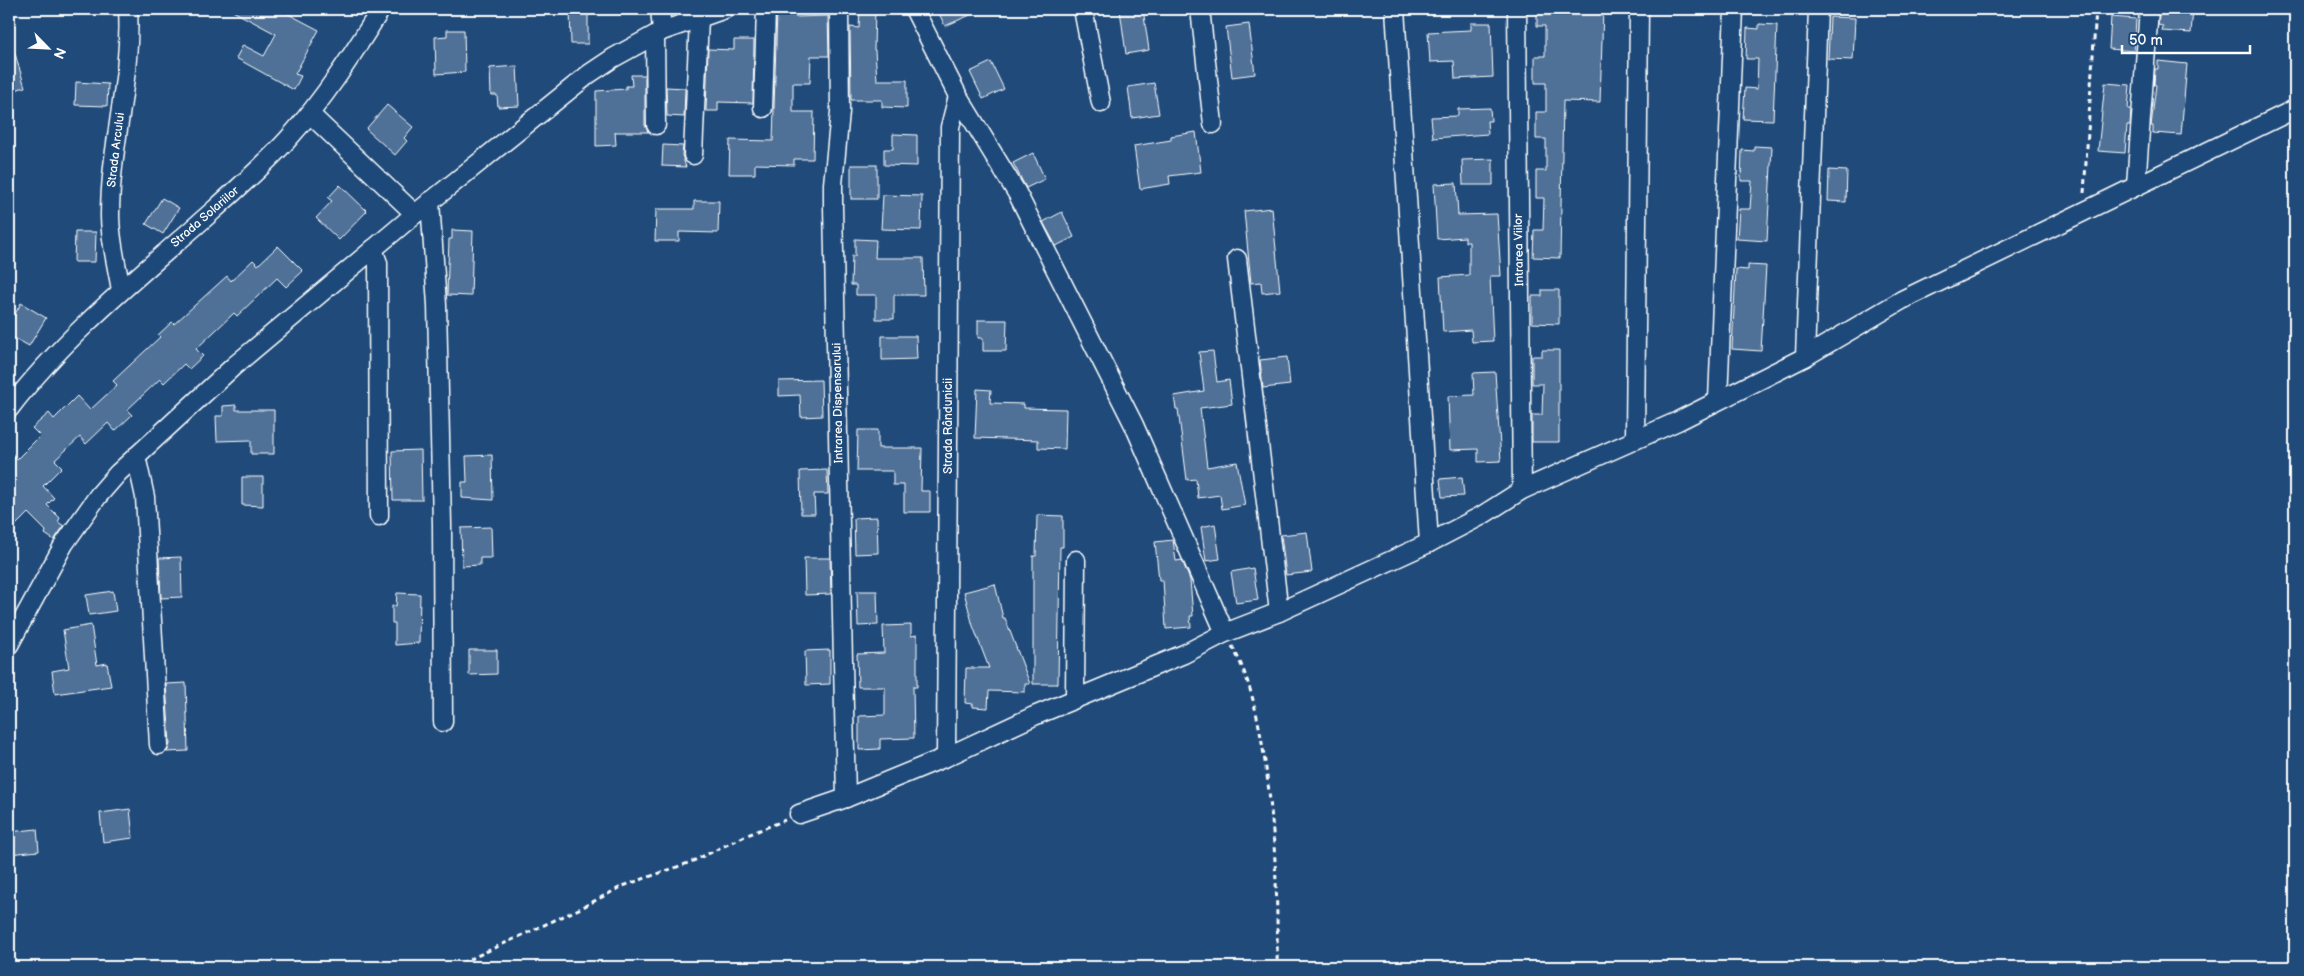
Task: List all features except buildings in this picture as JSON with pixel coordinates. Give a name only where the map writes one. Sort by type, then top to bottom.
[{"type":"street","name":"Strada Arcului","points":[[121,290],[110,216],[127,61],[128,9]]},
{"type":"street","name":"Strada Solariilor","points":[[9,409],[32,379],[63,345],[121,290],[254,173],[310,114],[381,9]]},
{"type":"street","points":[[656,125],[660,9]]},
{"type":"street","points":[[9,645],[45,576],[77,524],[108,485],[136,456],[234,366],[430,201],[589,74],[658,33],[725,9]]},
{"type":"street","points":[[763,108],[766,9]]},
{"type":"street","name":"Intrarea Dispensarului","points":[[839,9],[840,112],[833,184],[833,206],[846,798]]},
{"type":"street","points":[[914,9],[958,96],[1017,193],[1130,417],[1225,633]]},
{"type":"street","points":[[1083,9],[1101,103]]},
{"type":"street","points":[[1200,9],[1214,124]]},
{"type":"street","points":[[1395,9],[1429,543]]},
{"type":"street","name":"Intrarea Viilor","points":[[1517,9],[1522,490]]},
{"type":"street","points":[[1635,439],[1639,9]]},
{"type":"street","points":[[1718,400],[1734,9]]},
{"type":"street","points":[[1805,357],[1818,9]]},
{"type":"street","points":[[2136,185],[2149,9]]},
{"type":"street","points":[[693,155],[699,18]]},
{"type":"street","name":"Strada Rândunicii","points":[[946,757],[950,127],[958,96]]},
{"type":"street","points":[[799,814],[846,798],[946,757],[1075,699],[1184,654],[1225,633],[1278,612],[1429,543],[1481,516],[1522,490],[1718,400],[1805,357],[1902,300],[2295,109]]},
{"type":"street","points":[[310,114],[415,214]]},
{"type":"street","points":[[430,201],[437,305],[444,722]]},
{"type":"street","points":[[373,249],[378,263],[379,516]]},
{"type":"street","points":[[1237,259],[1278,612]]},
{"type":"street","points":[[136,456],[145,497],[159,745]]},
{"type":"street","points":[[1075,699],[1076,560]]},
{"type":"path","points":[[2084,210],[2096,9]]},
{"type":"path","points":[[1225,633],[1236,653],[1256,708],[1271,797],[1278,902],[1277,967]]},
{"type":"path","points":[[453,967],[581,908],[623,886],[691,862],[745,836],[799,814]]}]
